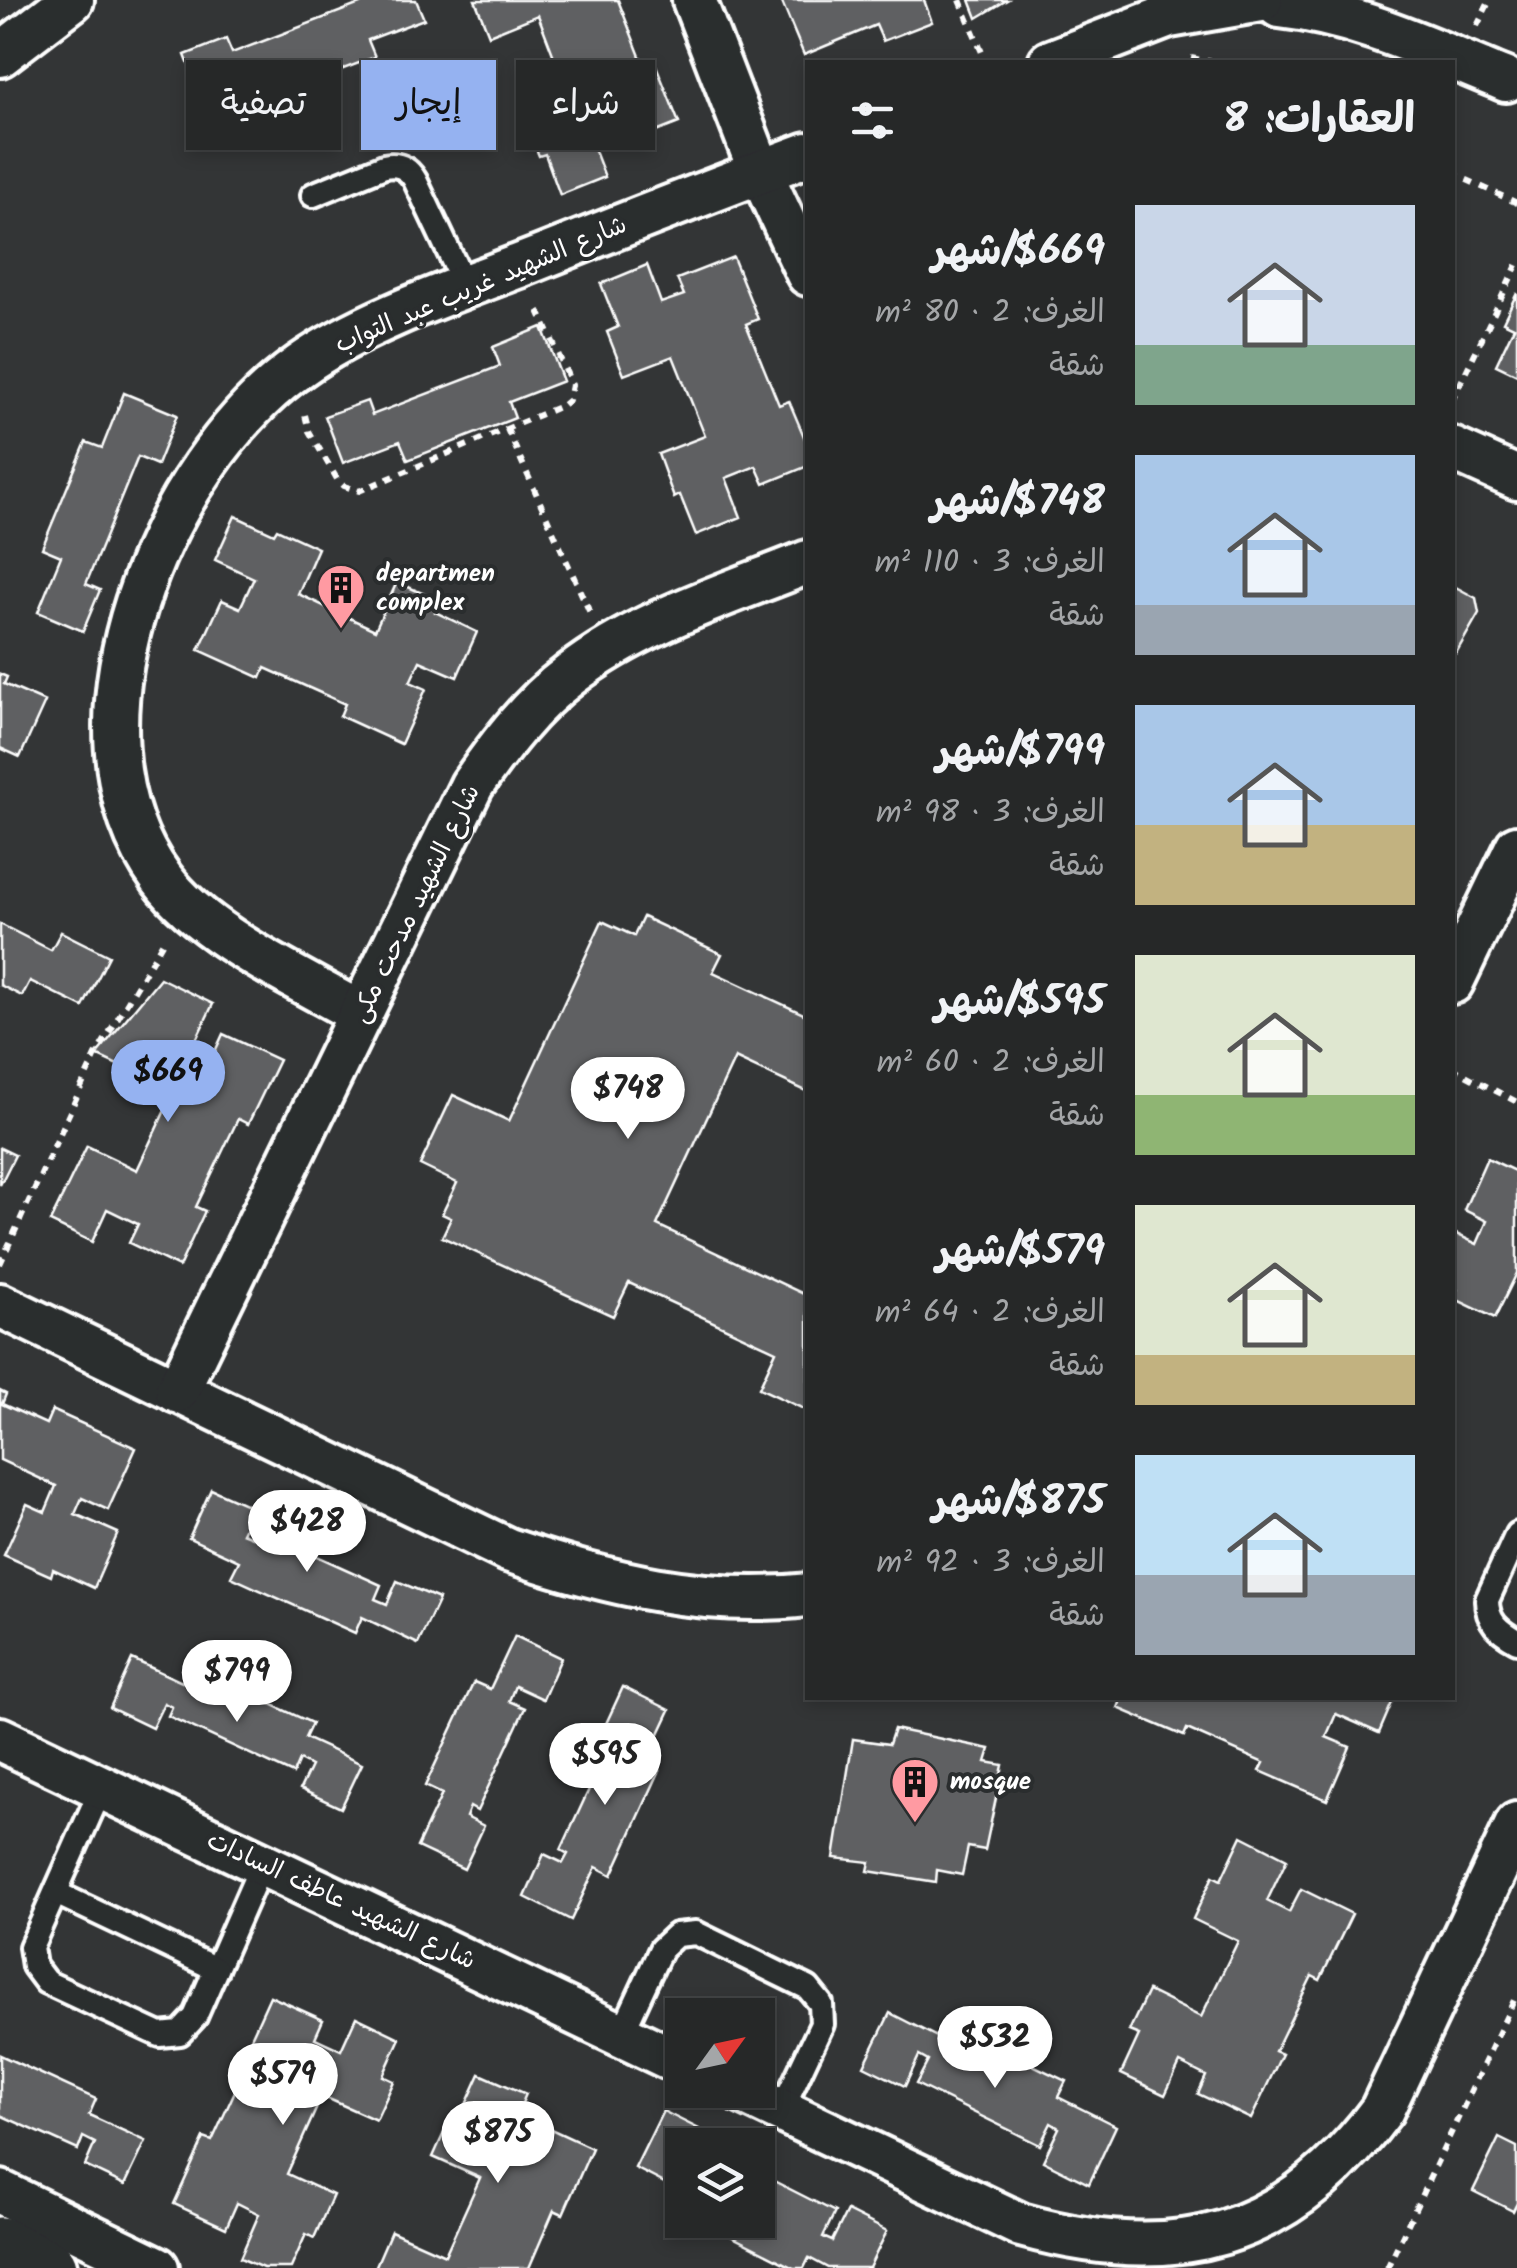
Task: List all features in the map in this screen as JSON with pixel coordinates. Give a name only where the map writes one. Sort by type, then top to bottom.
[{"type":"street","points":[[0,56],[72,0]]},
{"type":"street","points":[[694,0],[760,172],[805,268]]},
{"type":"street","points":[[1055,60],[1169,16],[1262,0]]},
{"type":"street","points":[[1281,0],[1279,6],[1316,10],[1386,30],[1506,80]]},
{"type":"street","name":"شارع الشهيد غريب عبد التواب","points":[[361,1014],[214,929],[185,904],[162,880],[125,804],[118,761],[118,716],[130,627],[158,542],[203,463],[266,391],[302,364],[351,336],[465,286],[805,155]]},
{"type":"street","points":[[1455,450],[1517,478]]},
{"type":"street","name":"شارع الشهيد مدحت مكى","points":[[177,1391],[472,786],[531,710],[567,677],[606,650],[643,628],[805,563]]},
{"type":"street","points":[[1455,972],[1517,847]]},
{"type":"street","points":[[0,1305],[508,1550],[576,1574],[645,1589],[717,1597],[805,1595]]},
{"type":"street","name":"شارع الشهيد عاطف السادات","points":[[0,1739],[665,2056]]},
{"type":"street","points":[[775,2108],[1021,2225],[1070,2242],[1166,2249],[1224,2236],[1271,2216],[1314,2187],[1352,2152],[1382,2110],[1517,1824]]},
{"type":"street","points":[[0,2192],[157,2268]]},
{"type":"street","points":[[0,2245],[49,2268]]},
{"type":"lane","points":[[313,195],[392,164],[406,168],[416,180],[465,286]]},
{"type":"lane","points":[[1517,1534],[1487,1600],[1487,1610],[1497,1629],[1517,1641]]},
{"type":"lane","points":[[102,1788],[32,1946],[34,1966],[46,1982],[160,2035],[170,2036],[195,2017],[262,1864]]},
{"type":"lane","points":[[56,1893],[216,1970]]},
{"type":"lane","points":[[621,2034],[667,1941],[676,1935],[696,1932],[808,1988],[821,2004],[822,2024],[782,2111]]},
{"type":"path","points":[[960,0],[985,60]]},
{"type":"path","points":[[1455,174],[1517,202]]},
{"type":"path","points":[[1455,395],[1517,265]]},
{"type":"path","points":[[302,364],[308,431],[338,479],[351,490],[368,490],[563,405],[572,393],[570,377],[519,266]]},
{"type":"path","points":[[507,429],[606,650]]},
{"type":"path","points":[[0,1264],[96,1055],[185,904]]},
{"type":"path","points":[[1455,1070],[1517,1102]]},
{"type":"path","points":[[1387,2268],[1517,1994]]},
{"type":"building","points":[[359,0],[416,0],[424,19],[368,40],[375,57],[341,70],[341,60],[187,60],[185,55],[226,39],[232,53],[360,4]]},
{"type":"building","points":[[475,0],[618,0],[641,60],[555,60],[538,15],[489,35]]},
{"type":"building","points":[[781,0],[924,0],[932,22],[883,41],[876,25],[804,55]]},
{"type":"building","points":[[970,0],[1007,0],[977,18]]},
{"type":"building","points":[[655,63],[679,123],[655,132]]},
{"type":"building","points":[[537,150],[595,150],[605,177],[560,195],[545,154],[539,156]]},
{"type":"building","points":[[733,257],[758,319],[746,324],[779,405],[789,401],[805,439],[805,467],[764,484],[756,466],[726,478],[741,517],[696,535],[680,495],[674,498],[658,454],[705,436],[673,356],[624,375],[607,332],[618,327],[601,284],[647,265],[661,303],[684,295],[677,279]]},
{"type":"building","points":[[1517,293],[1517,375],[1496,365],[1514,327],[1503,322]]},
{"type":"building","points":[[542,327],[563,381],[509,402],[515,418],[408,460],[400,441],[343,463],[325,416],[367,401],[372,415],[500,366],[493,347]]},
{"type":"building","points":[[124,393],[177,415],[157,465],[138,457],[86,584],[100,590],[83,631],[38,612],[61,556],[42,548],[86,442],[102,448]]},
{"type":"building","name":"departmen complex","points":[[235,516],[318,548],[298,594],[375,630],[397,582],[440,601],[435,612],[477,632],[457,677],[420,661],[410,682],[426,689],[401,744],[340,716],[345,704],[265,668],[261,678],[199,650],[222,600],[240,608],[254,578],[215,560]]},
{"type":"building","points":[[1455,587],[1476,598],[1479,613],[1456,653]]},
{"type":"building","points":[[0,674],[7,677],[4,684],[45,702],[20,757],[0,748]]},
{"type":"building","points":[[643,917],[722,954],[713,972],[805,1015],[805,1091],[735,1058],[657,1225],[805,1295],[805,1410],[759,1388],[776,1351],[629,1283],[613,1316],[442,1237],[451,1218],[442,1214],[457,1183],[420,1165],[453,1095],[509,1121],[602,921],[634,936]]},
{"type":"building","points":[[0,924],[51,950],[61,932],[109,956],[83,1007],[30,981],[22,996],[0,985]]},
{"type":"building","points":[[160,978],[213,1004],[193,1046],[213,1056],[223,1034],[279,1060],[248,1124],[238,1119],[196,1207],[205,1211],[179,1267],[129,1243],[138,1224],[107,1209],[92,1242],[50,1222],[87,1146],[137,1170],[174,1091],[96,1055]]},
{"type":"building","points":[[0,1148],[15,1155],[0,1185]]},
{"type":"building","points":[[1487,1158],[1517,1172],[1517,1273],[1495,1318],[1455,1299],[1455,1233],[1477,1244],[1487,1221],[1464,1210]]},
{"type":"building","points":[[0,1391],[6,1394],[2,1404],[46,1424],[52,1410],[136,1448],[108,1510],[82,1498],[75,1514],[118,1533],[94,1588],[53,1569],[51,1576],[4,1555],[27,1504],[45,1512],[56,1486],[0,1460]]},
{"type":"building","points":[[211,1489],[254,1508],[242,1533],[252,1537],[255,1528],[381,1585],[375,1599],[387,1604],[397,1581],[439,1599],[418,1644],[362,1617],[355,1633],[231,1577],[239,1561],[189,1538]]},
{"type":"building","points":[[515,1636],[561,1658],[543,1699],[515,1686],[509,1701],[525,1708],[477,1811],[470,1807],[466,1817],[484,1826],[464,1869],[417,1847],[442,1794],[425,1786],[474,1682],[490,1689]]},
{"type":"building","points":[[132,1659],[182,1682],[189,1666],[312,1723],[305,1738],[362,1764],[341,1808],[300,1789],[311,1766],[299,1760],[293,1774],[168,1716],[172,1707],[164,1703],[152,1728],[110,1708]]},
{"type":"building","points":[[623,1687],[670,1710],[645,1763],[660,1770],[612,1875],[596,1867],[571,1920],[525,1897],[544,1854],[563,1863],[568,1854],[561,1850],[608,1748],[625,1755],[632,1741],[604,1728]]},
{"type":"building","points":[[1121,1700],[1393,1700],[1379,1733],[1336,1714],[1326,1737],[1350,1747],[1327,1800],[1260,1771],[1264,1763],[1187,1729],[1184,1736],[1118,1708]]},
{"type":"building","name":"mosque","points":[[894,1729],[990,1749],[986,1762],[1003,1765],[985,1850],[968,1847],[962,1875],[937,1870],[936,1882],[868,1871],[870,1862],[834,1858],[853,1739],[889,1744]]},
{"type":"building","points":[[1242,1836],[1287,1859],[1267,1901],[1289,1912],[1301,1889],[1352,1914],[1320,1980],[1312,1976],[1275,2051],[1282,2054],[1251,2119],[1198,2094],[1206,2076],[1180,2063],[1165,2095],[1121,2074],[1139,2035],[1129,2031],[1148,1991],[1201,2017],[1238,1941],[1193,1919],[1213,1876],[1221,1880]]},
{"type":"building","points":[[270,1996],[323,2020],[315,2038],[341,2050],[356,2017],[400,2038],[383,2076],[394,2081],[376,2120],[322,2096],[287,2174],[333,2195],[314,2238],[306,2234],[291,2268],[263,2268],[240,2258],[259,2214],[237,2203],[226,2228],[174,2204],[204,2138],[212,2141],[247,2065],[240,2062]]},
{"type":"building","points":[[890,2013],[941,2039],[948,2024],[1066,2081],[1058,2097],[1116,2126],[1089,2184],[1043,2161],[1059,2128],[1051,2123],[1040,2145],[916,2084],[928,2061],[919,2056],[905,2086],[864,2066]]},
{"type":"building","points":[[0,2055],[96,2099],[89,2115],[146,2141],[125,2185],[85,2166],[95,2143],[83,2137],[78,2150],[0,2115]]},
{"type":"building","points":[[480,2074],[526,2094],[507,2138],[530,2148],[540,2124],[592,2148],[563,2214],[554,2210],[529,2268],[375,2268],[391,2231],[445,2255],[480,2178],[433,2157],[452,2115],[460,2118]]},
{"type":"building","points":[[663,2111],[697,2128],[665,2128],[665,2183],[635,2168]]},
{"type":"building","points":[[1499,2138],[1517,2147],[1517,2203],[1513,2211],[1473,2191]]},
{"type":"building","points":[[775,2182],[835,2212],[823,2237],[832,2241],[847,2211],[887,2231],[869,2268],[828,2268],[809,2258],[804,2268],[794,2268],[735,2238],[775,2238]]},
{"type":"place","name":"departmen complex","points":[[341,630]]},
{"type":"place","name":"mosque","points":[[915,1824]]}]
